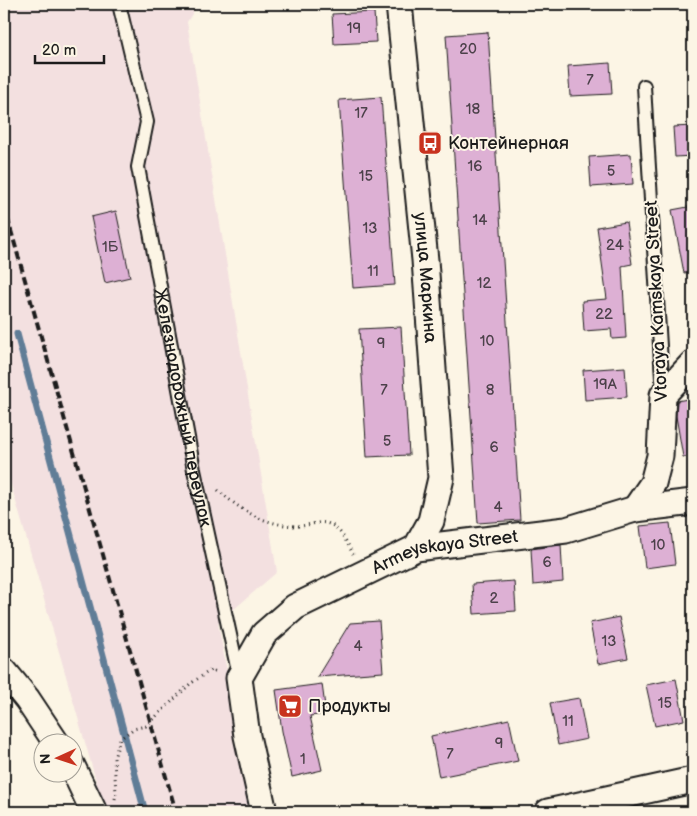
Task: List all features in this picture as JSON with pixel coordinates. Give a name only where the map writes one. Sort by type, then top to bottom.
[{"type":"street","name":"улица Маркина","points":[[399,4],[425,260],[441,478],[431,521],[416,548]]},
{"type":"street","points":[[663,395],[693,363]]},
{"type":"street","name":"Vtoraya Kamskaya Street","points":[[635,509],[653,483],[660,456],[663,395]]},
{"type":"street","name":"Armeyskaya Street","points":[[239,678],[264,634],[295,607],[416,548],[566,530],[635,509],[693,502]]},
{"type":"street","points":[[4,670],[27,699],[50,734]]},
{"type":"street","name":"Железнодорожный переулок","points":[[239,678],[247,736],[264,812]]},
{"type":"street","points":[[82,779],[104,808]]},
{"type":"street","points":[[548,812],[693,780]]},
{"type":"lane","name":"Железнодорожный переулок","points":[[119,4],[147,122],[138,167],[194,470],[239,678]]},
{"type":"lane","name":"Vtoraya Kamskaya Street","points":[[644,86],[663,395]]},
{"type":"path","points":[[194,470],[236,506],[262,521],[296,526],[326,523],[341,533],[363,574]]},
{"type":"path","points":[[104,808],[116,794],[114,758],[120,739],[133,729],[146,726],[190,684],[211,670],[239,678]]},
{"type":"shaded area","points":[[4,4],[198,4],[187,22],[277,572],[218,623],[253,812],[105,812],[4,460]]},
{"type":"building","points":[[374,12],[376,42],[334,44],[332,14]]},
{"type":"building","points":[[488,32],[520,520],[478,523],[446,35]]},
{"type":"building","points":[[610,63],[612,94],[570,96],[568,66]]},
{"type":"building","points":[[381,97],[395,285],[353,288],[339,100]]},
{"type":"building","points":[[693,126],[693,156],[675,157],[673,127]]},
{"type":"building","points":[[631,154],[633,184],[591,187],[589,157]]},
{"type":"building","points":[[693,206],[693,272],[684,273],[672,210]]},
{"type":"building","points":[[116,211],[130,277],[105,283],[91,217]]},
{"type":"building","points":[[626,222],[632,264],[622,266],[626,338],[612,339],[611,329],[584,331],[582,301],[607,299],[597,227]]},
{"type":"building","points":[[401,327],[409,455],[367,457],[359,329]]},
{"type":"building","points":[[625,367],[627,397],[585,400],[583,370]]},
{"type":"building","points":[[693,398],[693,456],[683,457],[676,416],[677,401]]},
{"type":"building","points":[[670,523],[675,564],[645,568],[640,526]]},
{"type":"building","points":[[561,545],[563,582],[533,585],[531,549]]},
{"type":"building","points":[[514,581],[516,611],[474,614],[472,584]]},
{"type":"building","points":[[619,617],[628,658],[598,664],[590,623]]},
{"type":"building","points":[[379,621],[383,672],[317,677],[350,623]]},
{"type":"building","points":[[676,679],[684,720],[655,726],[646,685]]},
{"type":"building","points":[[322,684],[326,714],[310,716],[322,770],[292,777],[282,731],[276,690]]},
{"type":"building","points":[[579,698],[587,739],[558,745],[550,703]]},
{"type":"building","points":[[509,719],[518,761],[439,777],[431,736]]},
{"type":"waterway","points":[[17,334],[145,812]]},
{"type":"railway","points":[[4,206],[176,812]]},
{"type":"place","name":"Контейнерная","points":[[430,143]]},
{"type":"place","name":"Продукты","points":[[290,706]]}]
